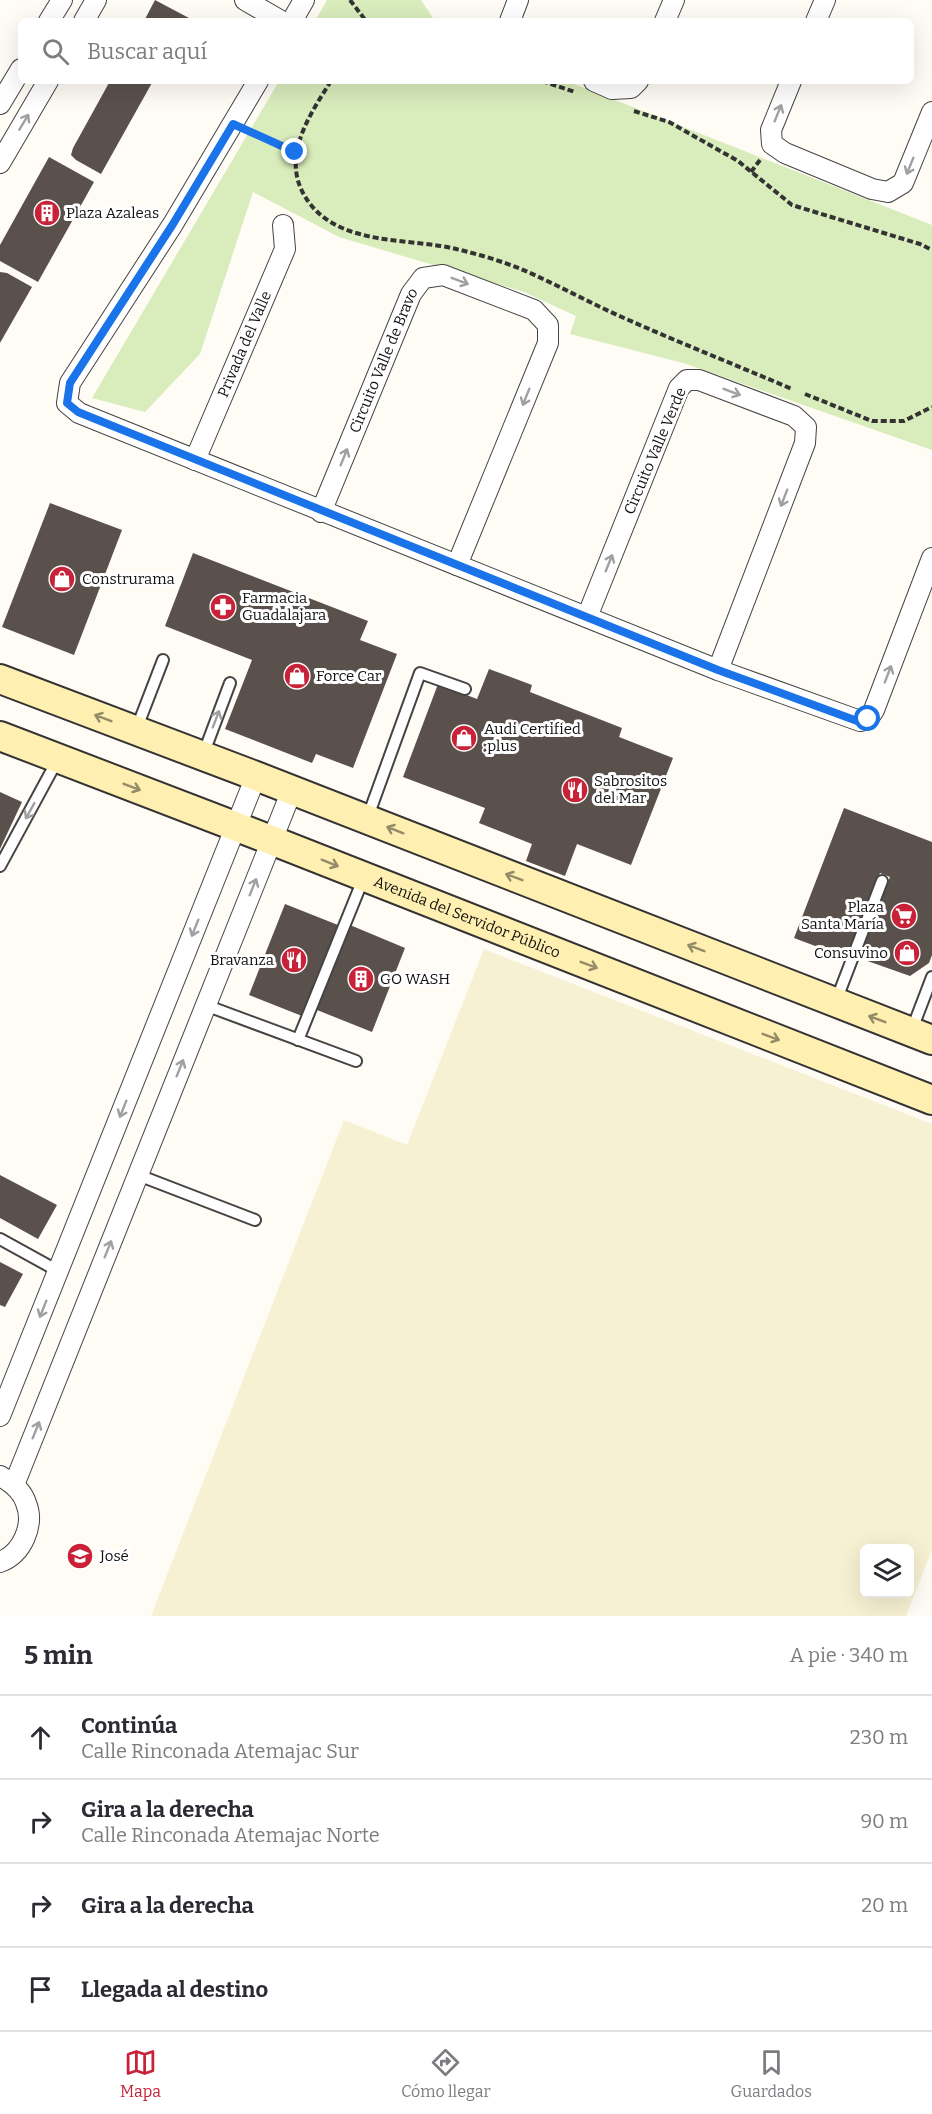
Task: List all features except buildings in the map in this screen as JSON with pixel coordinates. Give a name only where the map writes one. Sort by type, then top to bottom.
[{"type":"street","points":[[52,18],[62,0]]},
{"type":"street","points":[[86,18],[96,0]]},
{"type":"street","points":[[245,0],[276,18]]},
{"type":"street","points":[[294,18],[304,0]]},
{"type":"street","points":[[511,18],[518,0]]},
{"type":"street","points":[[666,18],[674,0]]},
{"type":"street","points":[[817,18],[825,0]]},
{"type":"street","points":[[0,104],[18,74]]},
{"type":"street","points":[[0,163],[46,84]]},
{"type":"street","points":[[256,84],[173,224],[70,383],[67,403],[78,412],[321,512],[718,670],[860,722],[868,719],[874,710],[932,558]]},
{"type":"street","points":[[589,88],[631,88],[635,84]]},
{"type":"street","points":[[790,84],[771,130],[772,144],[785,153],[872,189],[888,192],[903,183],[932,112]]},
{"type":"street","name":"Privada del Valle","points":[[195,460],[285,249],[283,225]]},
{"type":"street","name":"Circuito Valle de Bravo","points":[[321,512],[411,294],[423,278],[443,275],[534,310],[548,325],[548,343],[457,565]]},
{"type":"street","name":"Circuito Valle Verde","points":[[587,617],[679,388],[687,380],[699,380],[794,416],[806,427],[805,443],[718,670]]},
{"type":"street","points":[[0,679],[203,755],[922,1036]]},
{"type":"street","name":"Avenida del Servidor Público","points":[[0,736],[932,1100]]},
{"type":"street","points":[[0,1416],[256,776]]},
{"type":"street","points":[[0,1562],[7,1559],[22,1544],[29,1524],[26,1502],[7,1480],[138,1175],[292,790]]},
{"type":"lane","points":[[136,730],[163,660]]},
{"type":"lane","points":[[367,819],[420,673],[465,689]]},
{"type":"lane","points":[[203,755],[230,683]]},
{"type":"lane","points":[[0,866],[58,759]]},
{"type":"lane","points":[[298,1040],[364,877]]},
{"type":"lane","points":[[835,1003],[882,881]]},
{"type":"lane","points":[[922,1036],[932,977]]},
{"type":"lane","points":[[206,1005],[356,1061]]},
{"type":"lane","points":[[138,1175],[255,1220]]},
{"type":"lane","points":[[0,1239],[58,1271]]},
{"type":"path","points":[[350,0],[364,18]]},
{"type":"path","points":[[329,84],[313,109],[295,152],[298,182],[312,206],[339,227],[389,240],[454,249],[519,268],[623,318],[872,421],[903,421],[932,407]]},
{"type":"path","points":[[562,84],[589,88]]},
{"type":"path","points":[[633,110],[669,122],[738,161],[792,205],[920,244],[932,250]]},
{"type":"path","points":[[233,124],[295,152]]},
{"type":"shaded area","points":[[484,949],[932,1124],[932,1550],[914,1596],[914,1544],[860,1544],[860,1598],[913,1598],[906,1616],[151,1616],[344,1120],[407,1145]]},
{"type":"green space","points":[[327,0],[421,0],[433,18],[317,18]]},
{"type":"green space","points":[[277,84],[575,84],[932,225],[932,450],[683,363],[570,334],[576,316],[524,292],[339,237],[253,192],[200,354],[145,412],[92,398]]},
{"type":"place","name":"Plaza Azaleas","points":[[47,213]]},
{"type":"place","name":"Construrama","points":[[62,579]]},
{"type":"place","name":"Farmacia Guadalajara","points":[[223,607]]},
{"type":"place","name":"Force Car","points":[[297,676]]},
{"type":"place","name":"Audi Certified :plus","points":[[464,738]]},
{"type":"place","name":"Sabrositos del Mar","points":[[575,790]]},
{"type":"place","name":"Plaza Santa María","points":[[904,916]]},
{"type":"place","name":"Consuvino","points":[[907,953]]},
{"type":"place","name":"Bravanza","points":[[294,960]]},
{"type":"place","name":"GO WASH","points":[[361,979]]},
{"type":"place","name":"José","points":[[80,1556]]},
{"type":"route","points":[[295,152],[233,124],[173,224],[70,383],[67,403],[78,412],[321,512],[718,670],[860,722],[868,719]]}]
